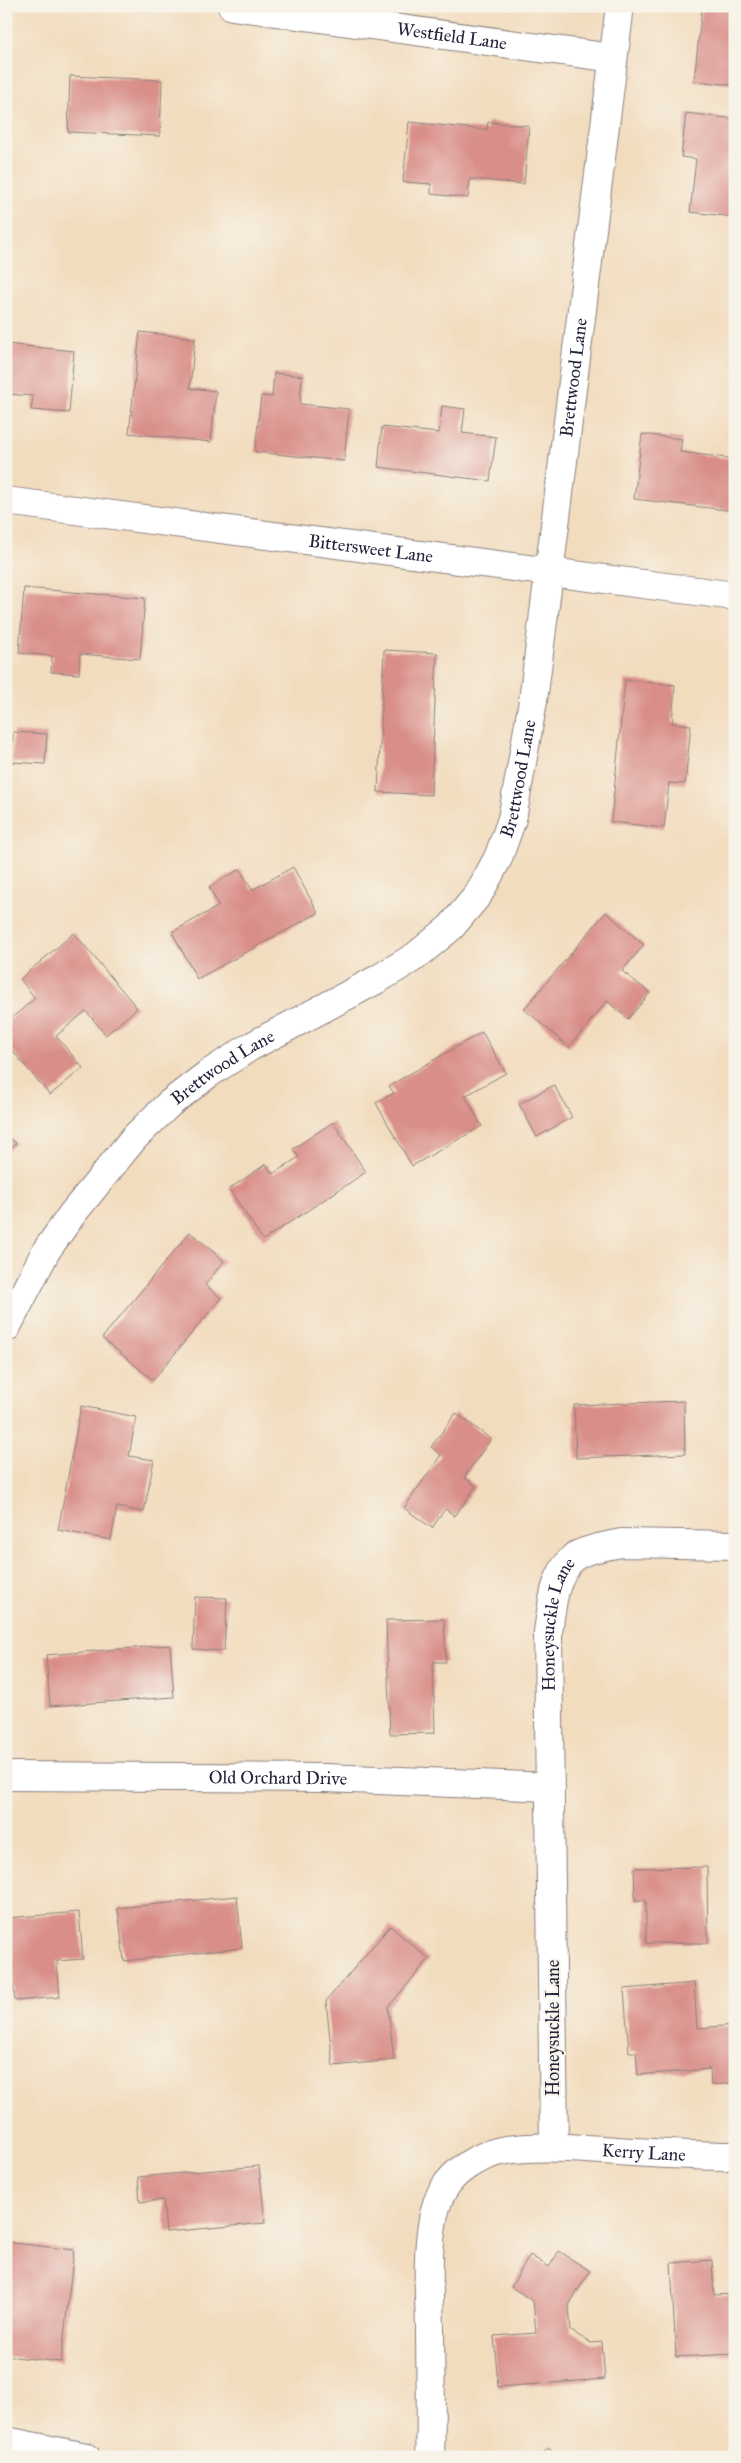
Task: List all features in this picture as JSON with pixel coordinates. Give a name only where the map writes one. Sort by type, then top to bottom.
[{"type":"street","name":"Westfield Lane","points":[[232,6],[613,58]]},
{"type":"street","name":"Brettwood Lane","points":[[6,1328],[46,1251],[73,1213],[134,1138],[169,1104],[208,1074],[250,1047],[378,980],[416,956],[451,927],[478,895],[498,858],[512,819],[533,701],[620,6]]},
{"type":"street","name":"Bittersweet Lane","points":[[6,501],[735,596]]},
{"type":"street","name":"Honeysuckle Lane","points":[[554,2148],[548,1632],[554,1592],[562,1572],[575,1556],[608,1546],[622,1543],[735,1545]]},
{"type":"street","name":"Old Orchard Drive","points":[[6,1776],[325,1778],[551,1787]]},
{"type":"street","name":"Kerry Lane","points":[[554,2148],[689,2156],[735,2156]]},
{"type":"street","points":[[430,2457],[429,2276],[434,2213],[443,2190],[452,2179],[476,2160],[501,2151],[554,2148]]},
{"type":"street","points":[[6,2441],[86,2457]]},
{"type":"building","points":[[702,6],[735,6],[735,85],[694,81]]},
{"type":"building","points":[[70,76],[162,80],[160,136],[68,132]]},
{"type":"building","points":[[6,104],[12,104],[10,145],[6,145]]},
{"type":"building","points":[[686,113],[735,119],[735,217],[690,212],[696,159],[681,157]]},
{"type":"building","points":[[409,122],[487,130],[488,122],[529,126],[524,184],[470,179],[468,198],[431,194],[431,184],[403,182]]},
{"type":"building","points":[[140,332],[195,338],[190,388],[216,391],[211,442],[129,433]]},
{"type":"building","points":[[6,344],[74,351],[69,413],[31,410],[33,396],[6,394]]},
{"type":"building","points":[[274,373],[302,376],[300,404],[349,409],[344,461],[255,452],[261,396],[272,397]]},
{"type":"building","points":[[442,406],[465,409],[462,433],[496,437],[490,481],[378,467],[382,427],[439,433]]},
{"type":"building","points":[[642,434],[682,439],[680,452],[735,459],[735,511],[634,499]]},
{"type":"building","points":[[24,588],[145,598],[140,659],[80,654],[79,674],[51,672],[52,656],[19,653]]},
{"type":"building","points":[[384,650],[437,653],[431,795],[378,792]]},
{"type":"building","points":[[625,680],[675,685],[672,723],[691,725],[685,784],[669,783],[664,828],[611,822]]},
{"type":"building","points":[[13,732],[47,734],[45,764],[12,762]]},
{"type":"building","points":[[293,867],[318,913],[197,979],[172,932],[219,906],[209,887],[240,869],[252,890]]},
{"type":"building","points":[[606,912],[644,945],[622,971],[650,993],[628,1019],[607,1001],[569,1047],[524,1009]]},
{"type":"building","points":[[74,933],[137,1008],[106,1035],[86,1011],[56,1036],[83,1068],[50,1095],[6,1043],[6,1023],[35,998],[20,979]]},
{"type":"building","points":[[482,1032],[506,1073],[465,1096],[482,1126],[412,1166],[376,1103],[394,1093],[389,1086]]},
{"type":"building","points":[[554,1085],[572,1117],[537,1137],[519,1104]]},
{"type":"building","points":[[333,1122],[366,1172],[263,1240],[229,1189],[266,1164],[273,1174],[299,1157],[293,1149]]},
{"type":"building","points":[[6,1135],[16,1143],[6,1154]]},
{"type":"building","points":[[190,1232],[224,1261],[205,1285],[221,1298],[153,1380],[102,1338]]},
{"type":"building","points":[[684,1401],[685,1454],[576,1458],[574,1405]]},
{"type":"building","points":[[81,1406],[136,1417],[129,1456],[154,1460],[144,1512],[117,1507],[111,1540],[58,1530]]},
{"type":"building","points":[[456,1413],[491,1439],[464,1477],[476,1486],[455,1516],[445,1509],[432,1528],[404,1508],[441,1455],[431,1447]]},
{"type":"building","points":[[195,1597],[227,1598],[224,1651],[193,1649]]},
{"type":"building","points":[[444,1619],[446,1662],[433,1662],[435,1733],[390,1734],[386,1620]]},
{"type":"building","points":[[170,1645],[174,1697],[50,1706],[46,1655]]},
{"type":"building","points":[[707,1867],[708,1943],[646,1943],[646,1900],[635,1900],[634,1868]]},
{"type":"building","points":[[237,1896],[242,1948],[124,1961],[118,1908]]},
{"type":"building","points":[[79,1912],[83,1959],[57,1961],[60,1997],[15,2001],[11,1964],[6,1964],[6,1918]]},
{"type":"building","points":[[390,1926],[429,1959],[388,2007],[394,2060],[333,2066],[326,2001]]},
{"type":"building","points":[[694,1983],[697,2028],[735,2025],[735,2083],[711,2085],[710,2069],[638,2075],[636,2052],[629,2052],[624,1989]]},
{"type":"building","points":[[259,2166],[265,2223],[166,2232],[163,2200],[140,2202],[138,2177]]},
{"type":"building","points":[[6,2242],[74,2250],[61,2362],[6,2356]]},
{"type":"building","points":[[559,2251],[590,2271],[569,2305],[571,2331],[591,2343],[602,2342],[605,2379],[498,2387],[494,2336],[536,2333],[533,2301],[511,2287],[530,2255],[549,2267]]},
{"type":"building","points":[[712,2260],[714,2295],[735,2294],[735,2354],[676,2357],[671,2263]]},
{"type":"building","points":[[549,2448],[556,2457],[538,2457]]}]
